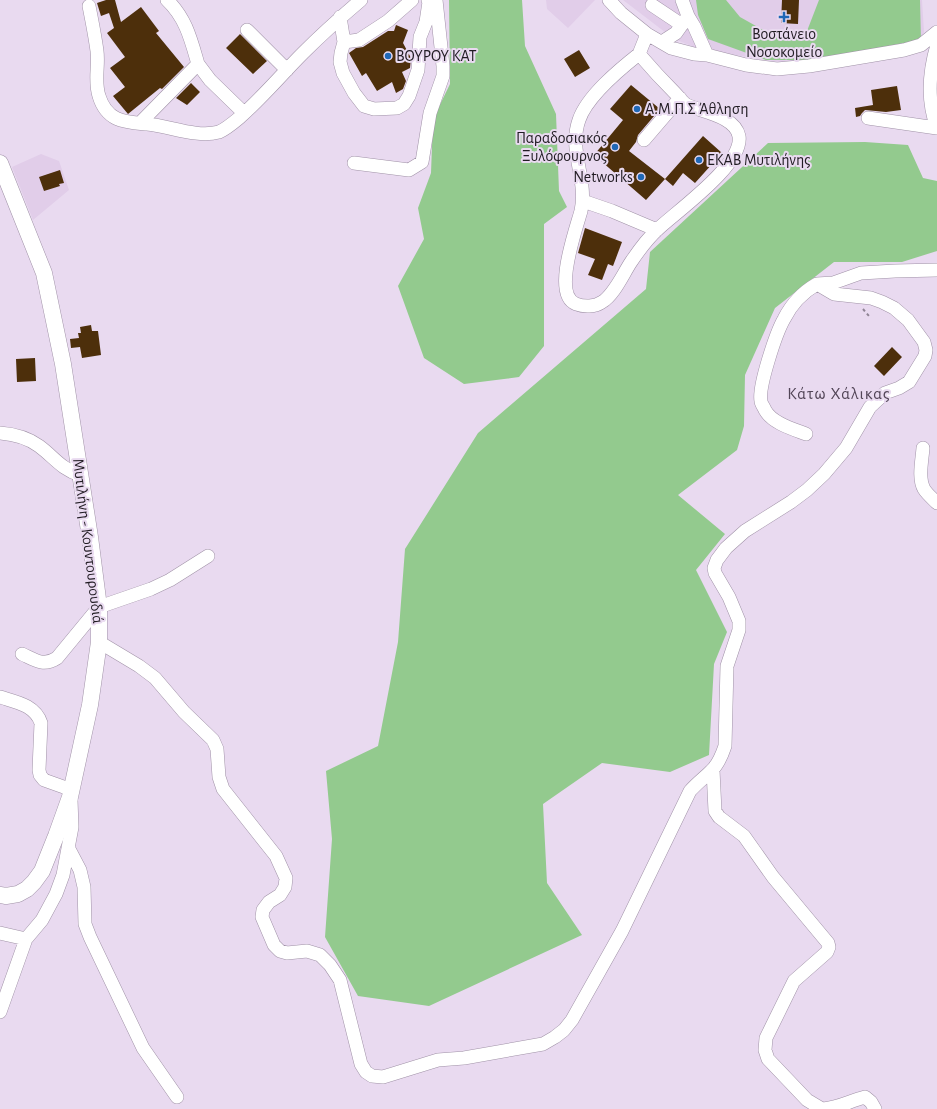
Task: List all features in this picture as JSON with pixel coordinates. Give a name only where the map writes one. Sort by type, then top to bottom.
[{"type":"main road","name":"Μυτιλήνη - Κουντουρουδιά","points":[[0,163],[44,273],[63,364],[90,537],[99,607],[99,642],[90,705],[71,794],[42,871],[27,889],[18,894],[6,896],[0,895]]},
{"type":"street","points":[[167,0],[182,18],[190,34],[198,64],[210,80],[244,113]]},
{"type":"street","points":[[89,6],[97,52],[97,84],[99,96],[110,115],[122,122],[160,125],[207,134],[220,131],[229,126],[244,113],[340,17],[361,0]]},
{"type":"street","points":[[344,42],[359,40],[388,21],[412,0]]},
{"type":"street","points":[[340,17],[344,42],[340,58],[343,73],[354,93],[364,106],[374,109],[397,108],[404,104],[409,96],[418,70],[420,37],[426,22],[428,0]]},
{"type":"street","points":[[354,163],[409,170],[422,162],[430,113],[443,76],[436,0]]},
{"type":"street","points":[[608,0],[621,13],[647,34],[679,50],[694,54],[707,55],[746,65],[777,70],[904,50],[921,45],[937,32]]},
{"type":"street","points":[[662,42],[673,35],[685,20],[682,0]]},
{"type":"street","points":[[652,5],[685,20],[694,26],[707,55]]},
{"type":"street","points":[[247,30],[287,70]]},
{"type":"street","points":[[639,54],[652,70],[686,104],[718,116],[733,126],[739,135],[739,144],[737,152],[699,195],[657,230],[643,245],[611,294],[602,302],[590,306],[577,305],[570,301],[566,292],[567,260],[583,201],[581,174],[576,154],[575,142],[579,118],[592,99],[619,70],[639,54],[647,34]]},
{"type":"street","points":[[868,118],[937,128],[932,113],[930,98],[932,62],[937,45]]},
{"type":"street","points":[[140,123],[198,64]]},
{"type":"street","points":[[644,140],[680,98]]},
{"type":"street","points":[[583,201],[612,211],[657,230]]},
{"type":"street","points":[[806,434],[772,419],[766,412],[761,402],[762,388],[775,343],[784,319],[797,301],[807,290],[817,284],[833,283],[861,273],[895,270],[937,270]]},
{"type":"street","points":[[99,642],[139,666],[155,678],[184,712],[212,740],[217,749],[219,777],[223,789],[276,856],[286,878],[280,895],[269,902],[263,910],[262,917],[274,945],[280,951],[287,953],[307,951],[320,955],[330,965],[340,980],[361,1064],[366,1072],[372,1076],[384,1077],[438,1060],[464,1058],[543,1044],[564,1030],[572,1020],[622,931],[690,791],[712,770],[721,757],[725,746],[727,666],[739,630],[739,621],[729,597],[715,573],[714,568],[717,560],[726,548],[746,531],[808,490],[846,448],[870,407],[886,393],[909,382],[925,356],[926,350],[924,342],[908,320],[894,308],[871,298],[834,294],[817,284]]},
{"type":"street","points":[[0,433],[29,440],[40,446],[64,468],[80,475]]},
{"type":"street","points":[[923,448],[921,476],[924,490],[937,503]]},
{"type":"street","points":[[22,654],[41,662],[50,662],[58,658],[99,607],[151,589],[170,580],[208,556]]},
{"type":"street","points":[[0,697],[25,705],[34,710],[38,716],[41,723],[40,775],[44,780],[71,794],[72,827],[63,875],[50,906],[42,920],[26,939],[0,1012]]},
{"type":"street","points":[[712,770],[715,811],[719,817],[744,836],[773,877],[828,943],[829,947],[827,952],[794,981],[766,1038],[765,1050],[768,1059],[806,1100],[822,1109],[835,1108],[865,1097],[871,1102],[875,1109]]},
{"type":"street","points":[[68,849],[80,870],[84,888],[85,924],[90,936],[142,1048],[177,1097]]},
{"type":"street","points":[[0,934],[26,939]]},
{"type":"shaded area","points":[[546,0],[595,0],[568,28],[547,9]]},
{"type":"shaded area","name":"Βοστάνειο Νοσοκομείο","points":[[623,0],[922,0],[924,32],[921,40],[812,60],[783,62],[699,49],[674,39]]},
{"type":"shaded area","points":[[41,154],[59,161],[69,190],[33,220],[12,167]]},
{"type":"green space","points":[[449,0],[522,0],[525,46],[556,114],[559,191],[567,207],[544,224],[544,346],[519,377],[464,384],[424,358],[398,286],[424,239],[418,208],[431,173],[433,119],[450,84]]},
{"type":"green space","name":"Βοστάνειο Νοσοκομείο","points":[[696,0],[726,0],[740,17],[774,36],[807,31],[819,0],[920,0],[921,40],[812,60],[766,60],[708,39],[698,15]]},
{"type":"green space","points":[[865,142],[908,145],[923,178],[937,181],[937,251],[902,262],[834,262],[775,308],[745,375],[744,426],[737,450],[678,495],[725,534],[696,570],[727,632],[714,664],[709,755],[670,772],[602,763],[543,804],[547,883],[582,935],[429,1006],[358,996],[325,937],[332,839],[326,771],[378,746],[398,642],[405,549],[478,433],[646,289],[650,252],[768,143]]},
{"type":"building","points":[[106,0],[115,0],[121,22],[141,7],[159,31],[156,33],[184,67],[162,89],[160,88],[128,114],[113,96],[125,87],[110,68],[125,57],[107,33],[114,28],[109,13],[101,16],[97,3]]},
{"type":"building","points":[[782,0],[799,0],[798,24],[781,23]]},
{"type":"building","points":[[396,25],[408,30],[403,43],[411,58],[410,68],[402,72],[406,81],[403,89],[396,93],[392,82],[377,91],[366,73],[362,76],[349,53],[356,48],[363,47],[388,31],[394,31]]},
{"type":"building","points":[[240,34],[267,61],[253,74],[226,48]]},
{"type":"building","points":[[579,50],[590,68],[575,77],[564,59]]},
{"type":"building","points":[[191,83],[200,92],[187,105],[176,98]]},
{"type":"building","points":[[631,85],[660,109],[638,135],[636,142],[629,151],[665,179],[646,200],[594,155],[623,120],[610,109]]},
{"type":"building","points":[[897,86],[901,110],[886,112],[865,110],[860,116],[856,117],[855,108],[873,105],[871,90]]},
{"type":"building","name":"ΕΚΑΒ Μυτιλήνης","points":[[703,136],[722,153],[695,183],[683,173],[673,186],[665,179]]},
{"type":"building","points":[[60,170],[64,183],[59,184],[60,186],[44,191],[39,177]]},
{"type":"building","points":[[585,228],[622,242],[613,266],[608,264],[602,280],[588,275],[595,259],[578,253]]},
{"type":"building","points":[[91,325],[92,331],[98,331],[101,355],[82,358],[80,347],[71,348],[70,339],[79,338],[78,333],[81,333],[80,327]]},
{"type":"building","points":[[892,347],[902,357],[884,376],[874,366]]},
{"type":"building","points":[[35,358],[36,381],[17,382],[16,359]]},
{"type":"place","name":"Βοστάνειο Νοσοκομείο","points":[[784,17]]},
{"type":"place","name":"ΒΟΥΡΟΥ ΚΑΤ","points":[[388,56]]},
{"type":"place","name":"Α.Μ.Π.Σ Άθληση","points":[[637,109]]},
{"type":"place","name":"Παραδοσιακός Ξυλόφουρνος","points":[[615,147]]},
{"type":"place","name":"ΕΚΑΒ Μυτιλήνης","points":[[699,160]]},
{"type":"place","name":"Networks","points":[[641,177]]},
{"type":"district","name":"Κάτω Χάλικας","points":[[839,393]]}]
